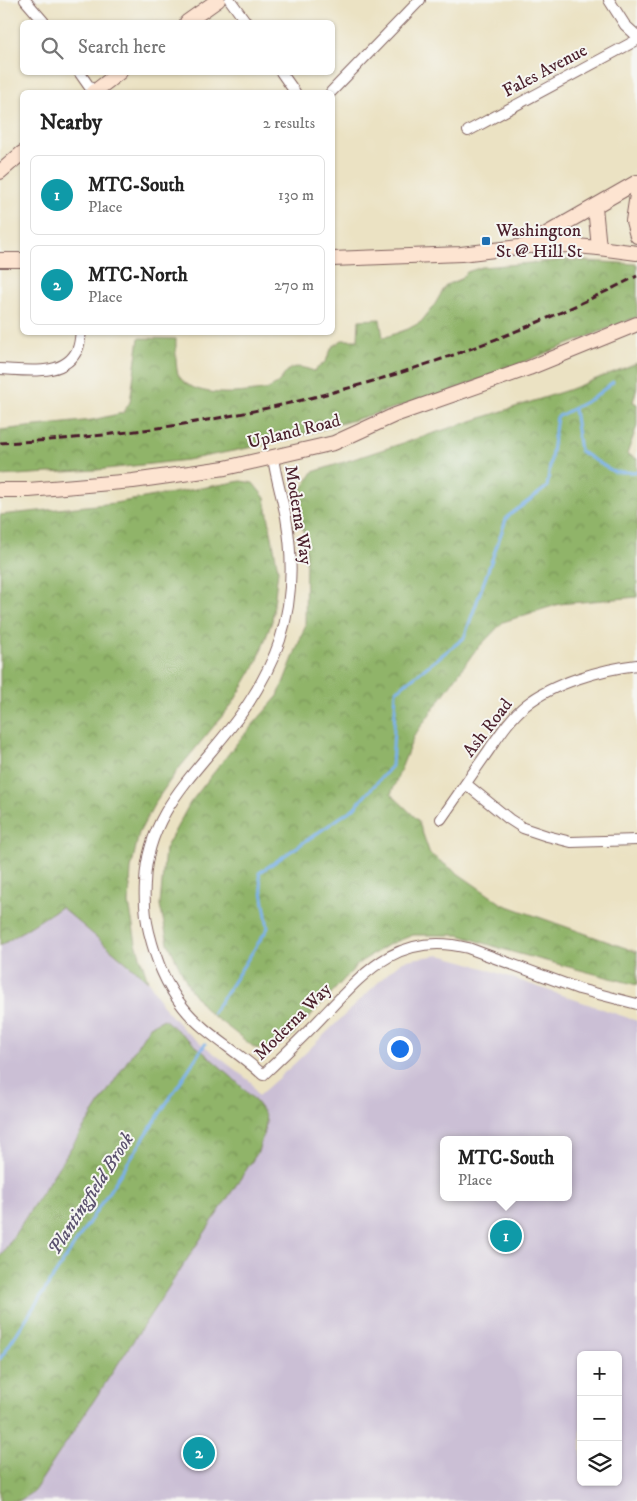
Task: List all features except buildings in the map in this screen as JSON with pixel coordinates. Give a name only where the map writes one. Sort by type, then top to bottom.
[{"type":"main road","points":[[190,20],[218,0]]},
{"type":"main road","points":[[97,90],[116,75]]},
{"type":"main road","points":[[0,172],[20,155]]},
{"type":"main road","points":[[527,246],[637,182]]},
{"type":"main road","points":[[637,195],[633,221],[637,236]]},
{"type":"main road","points":[[595,207],[598,248]]},
{"type":"main road","points":[[335,259],[461,254],[527,246],[564,245],[637,253]]},
{"type":"main road","points":[[0,260],[20,260]]},
{"type":"main road","name":"Upland Road","points":[[0,490],[29,490],[124,482],[217,469],[334,443],[395,415],[520,371],[637,324]]},
{"type":"street","points":[[25,0],[42,20]]},
{"type":"street","points":[[230,0],[245,20]]},
{"type":"street","points":[[333,90],[420,0]]},
{"type":"street","points":[[609,0],[625,24],[637,36]]},
{"type":"street","name":"Fales Avenue","points":[[468,131],[637,40]]},
{"type":"street","points":[[82,75],[93,90]]},
{"type":"street","points":[[283,75],[294,90]]},
{"type":"street","points":[[0,369],[51,370],[62,366],[78,348],[80,335]]},
{"type":"street","name":"Moderna Way","points":[[273,458],[285,515],[291,562],[290,593],[280,640],[269,669],[246,708],[167,808],[153,837],[147,860],[144,898],[146,923],[161,971],[184,1009],[263,1075],[348,990],[374,967],[396,953],[424,944],[452,944],[468,948],[579,989],[637,1004]]},
{"type":"street","name":"Ash Road","points":[[441,819],[506,726],[526,705],[543,694],[568,683],[601,672],[637,665]]},
{"type":"street","points":[[466,784],[516,824],[547,836],[571,842],[637,840]]},
{"type":"shaded area","points":[[61,907],[148,981],[167,1011],[185,1031],[251,1082],[258,1096],[402,961],[440,955],[466,962],[637,1021],[637,1501],[0,1501],[0,946]]},
{"type":"green space","points":[[567,260],[637,264],[637,317],[448,392],[279,442],[187,460],[97,470],[0,476],[0,430],[92,420],[123,413],[130,402],[139,338],[176,339],[176,358],[179,376],[193,388],[225,393],[265,390],[276,384],[291,368],[296,367],[314,371],[326,361],[332,347],[342,340],[358,340],[359,320],[380,319],[383,338],[421,322],[435,304],[446,285],[459,280],[467,272],[482,267]]},
{"type":"green space","points":[[637,363],[637,387],[633,402],[637,404],[637,426],[627,454],[637,459],[637,597],[559,604],[503,622],[474,652],[414,736],[391,794],[418,820],[430,854],[502,904],[637,952],[637,985],[512,952],[459,935],[413,935],[390,944],[360,962],[289,1039],[271,1051],[255,1048],[207,1011],[190,989],[168,943],[160,905],[165,849],[190,803],[237,743],[278,696],[305,627],[306,550],[298,495],[313,472],[568,390]]},
{"type":"green space","points":[[241,481],[253,483],[265,498],[278,570],[272,621],[257,662],[233,703],[176,772],[156,801],[139,833],[131,869],[129,903],[136,943],[148,981],[61,907],[0,946],[0,515],[115,503]]},
{"type":"green space","points":[[164,1019],[237,1083],[262,1109],[266,1122],[258,1152],[34,1491],[19,1501],[0,1501],[0,1257],[150,1026]]},
{"type":"waterway","name":"Plantingfield Brook","points":[[213,1013],[268,928],[259,873],[354,808],[392,766],[396,691],[464,638],[507,517],[547,487],[557,417],[593,398],[613,382]]},
{"type":"waterway","points":[[574,409],[580,451],[614,472],[637,472]]},
{"type":"waterway","name":"Plantingfield Brook","points":[[0,1359],[205,1044]]},
{"type":"railway","points":[[0,443],[83,437],[165,427],[247,412],[328,394],[407,371],[485,343],[562,312],[637,276]]},
{"type":"place","name":"Washington St @ Hill St","points":[[486,241]]},
{"type":"place","name":"MTC-South","points":[[506,1236]]},
{"type":"place","name":"MTC-North","points":[[199,1453]]}]
